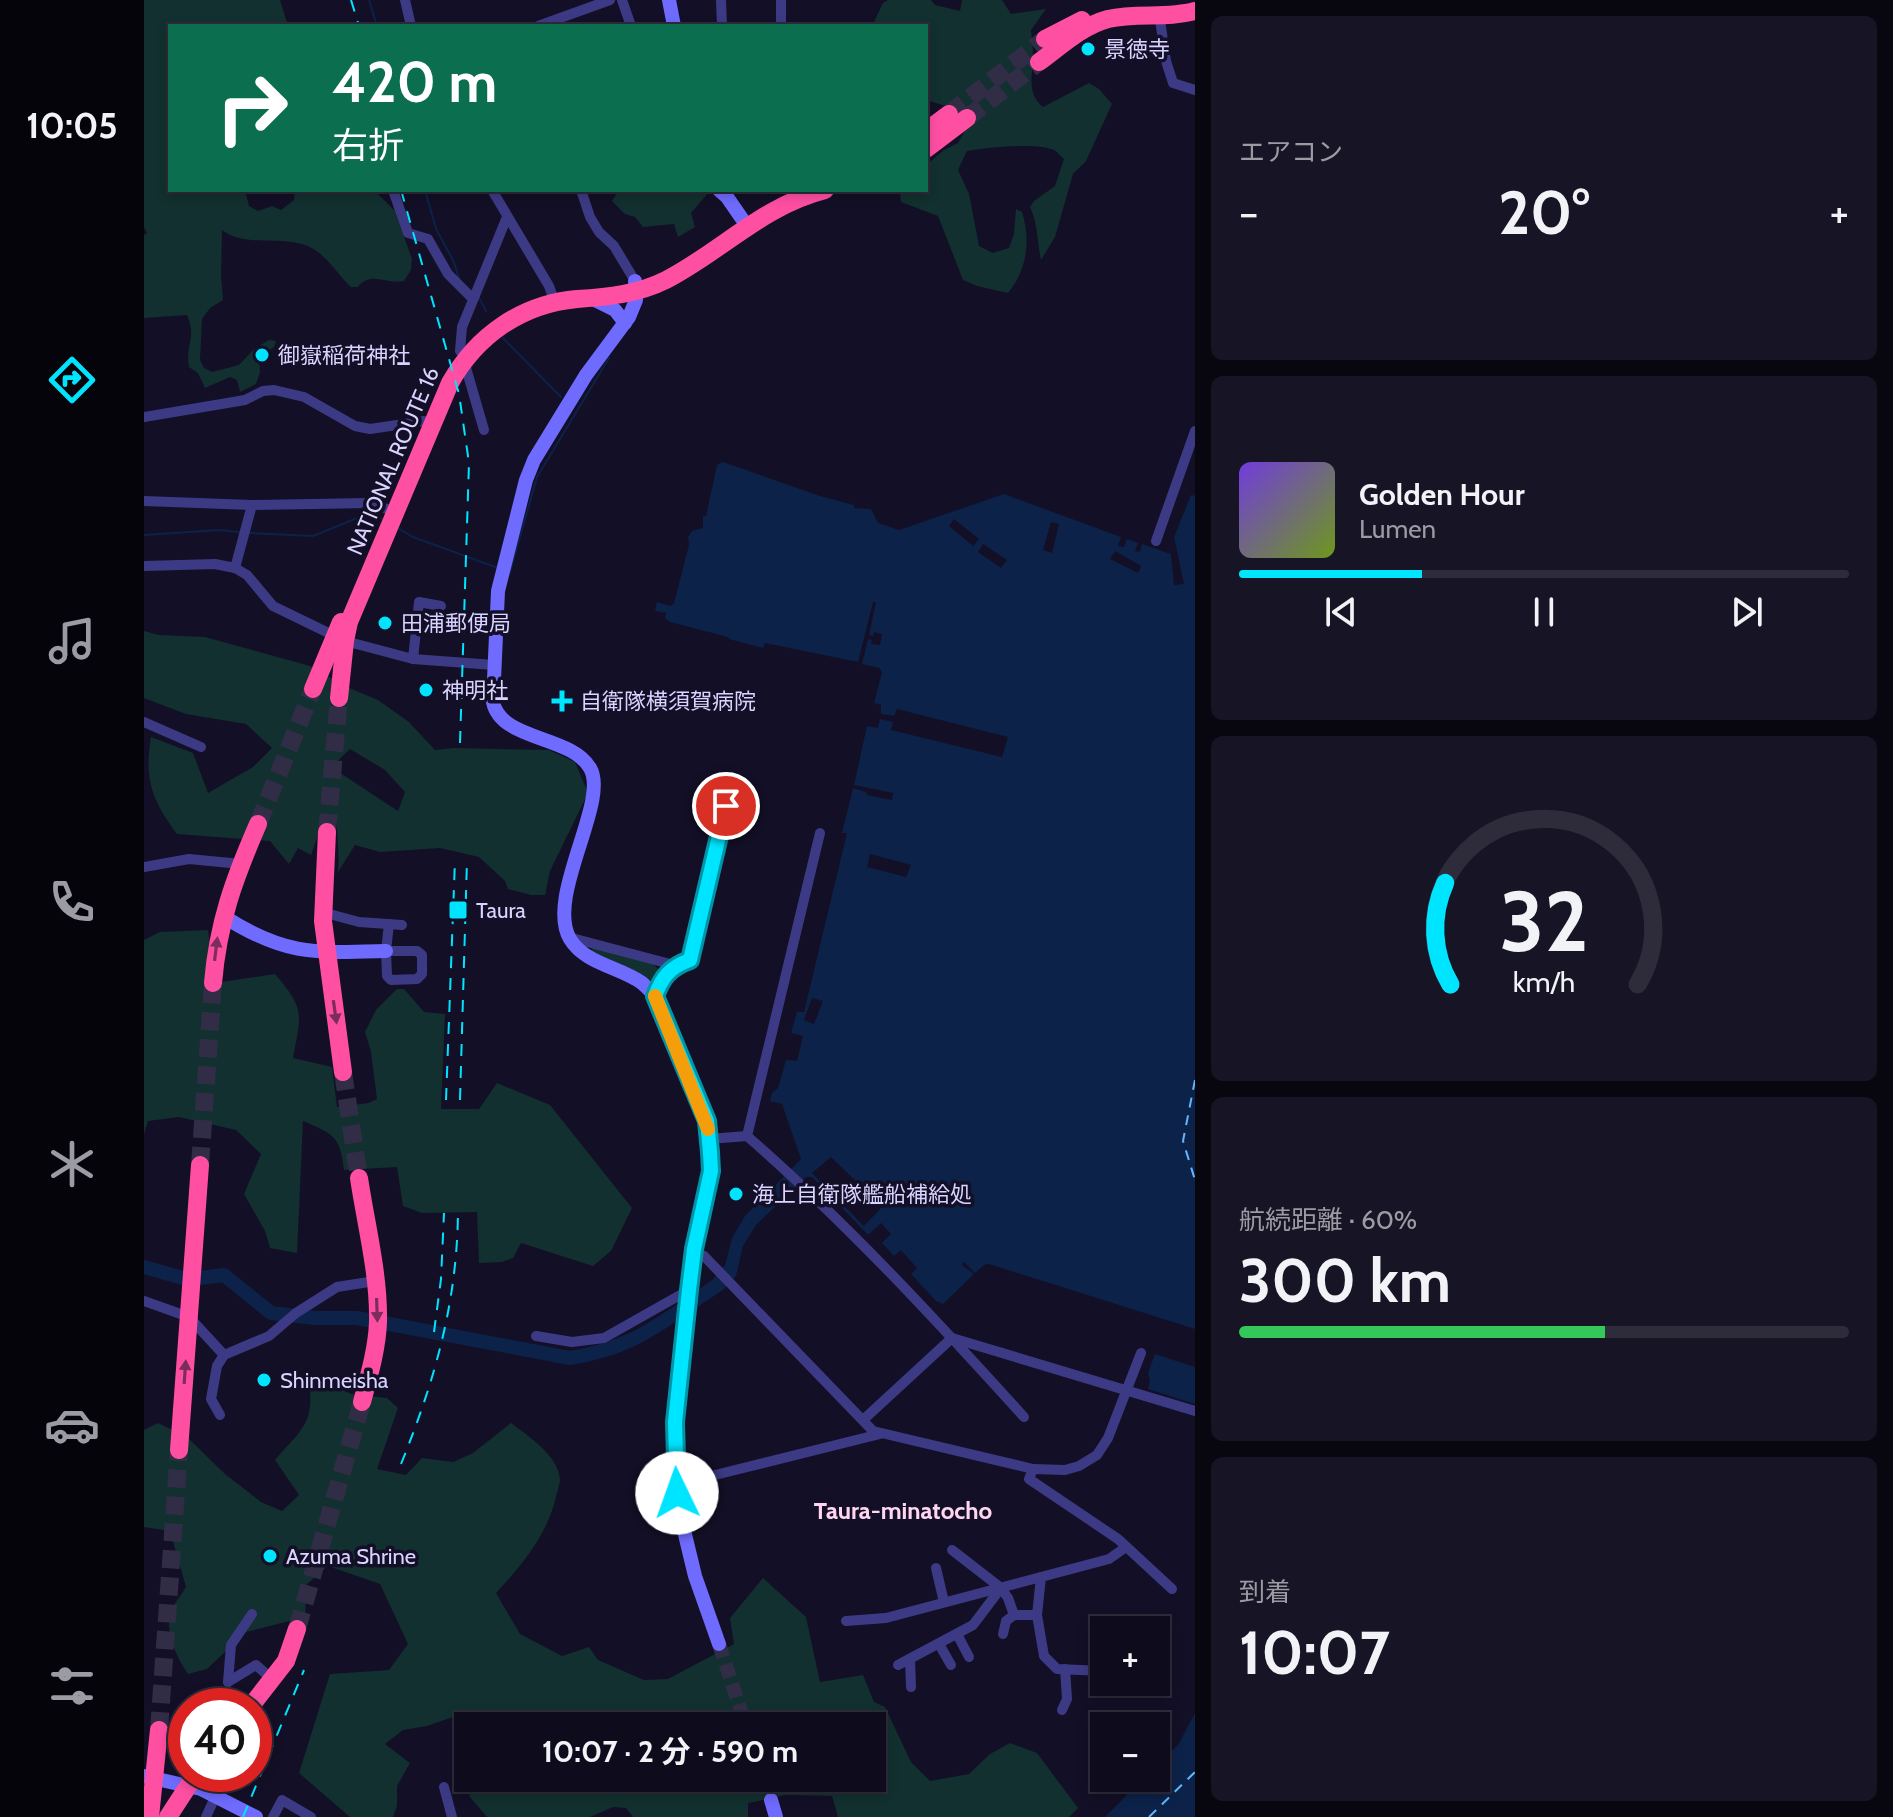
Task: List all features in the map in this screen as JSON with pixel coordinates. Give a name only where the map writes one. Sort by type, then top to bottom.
[{"type":"highway","points":[[1039,62],[1093,25],[1159,12],[1195,0]]},
{"type":"highway","points":[[1045,39],[1106,10],[1195,11]]},
{"type":"highway","points":[[928,140],[958,116]]},
{"type":"highway","name":"NATIONAL ROUTE 16","points":[[553,298],[593,299],[680,272],[787,192]]},
{"type":"highway","name":"NATIONAL ROUTE 16","points":[[313,689],[349,622],[442,380],[494,320],[510,309],[553,298],[636,286],[744,222],[782,204],[819,192]]},
{"type":"highway","name":"NATIONAL ROUTE 16","points":[[389,516],[462,356]]},
{"type":"highway","name":"NATIONAL ROUTE 16","points":[[339,698],[340,638]]},
{"type":"highway","points":[[213,983],[223,916],[258,824]]},
{"type":"highway","points":[[327,832],[322,912],[343,1072]]},
{"type":"highway","points":[[179,1450],[200,1165]]},
{"type":"highway","points":[[359,1178],[375,1281],[378,1323],[372,1368],[362,1402]]},
{"type":"highway","points":[[266,1688],[286,1661],[297,1629]]},
{"type":"highway","points":[[150,1817],[150,1777],[159,1730]]},
{"type":"highway","points":[[157,1817],[171,1792]]},
{"type":"highway","points":[[168,1817],[184,1792]]},
{"type":"street","points":[[405,0],[411,24]]},
{"type":"street","points":[[544,24],[610,0]]},
{"type":"street","points":[[622,0],[630,24]]},
{"type":"street","points":[[669,0],[674,24]]},
{"type":"street","points":[[721,0],[722,24]]},
{"type":"street","points":[[781,0],[781,24]]},
{"type":"street","points":[[1159,12],[1166,61],[1173,83],[1195,90]]},
{"type":"street","points":[[394,192],[408,233],[428,239],[448,274],[473,299]]},
{"type":"street","points":[[493,192],[553,298]]},
{"type":"street","points":[[582,192],[590,217],[599,232],[614,246],[636,286],[627,320]]},
{"type":"street","points":[[721,192],[744,222]]},
{"type":"street","points":[[484,430],[462,356],[462,327],[507,217]]},
{"type":"street","points":[[680,272],[627,320],[586,375],[534,460],[526,480],[498,591],[493,702],[505,723],[573,752],[582,758],[594,776],[595,788],[563,908],[568,937],[578,950],[641,983],[655,996],[707,1121],[711,1171],[688,1293],[675,1422],[676,1480],[688,1548],[719,1644]]},
{"type":"street","points":[[593,299],[627,320]]},
{"type":"street","points":[[144,417],[245,400],[263,391],[274,390],[304,397],[355,426],[370,429],[424,421]]},
{"type":"street","points":[[1156,541],[1195,431]]},
{"type":"street","points":[[144,501],[252,505],[369,503],[389,516]]},
{"type":"street","points":[[235,568],[252,505]]},
{"type":"street","points":[[144,566],[215,564],[235,568],[247,575],[273,606],[340,638],[413,659],[494,665]]},
{"type":"street","points":[[413,659],[419,602],[441,606]]},
{"type":"street","points":[[144,722],[201,747]]},
{"type":"street","points":[[568,937],[674,965],[690,960],[726,806]]},
{"type":"street","points":[[747,1136],[820,833]]},
{"type":"street","points":[[144,867],[189,859],[241,864]]},
{"type":"street","points":[[322,912],[344,920],[402,925]]},
{"type":"street","points":[[223,916],[284,947],[326,952],[386,951],[389,924]]},
{"type":"street","points":[[655,996],[661,981],[674,965]]},
{"type":"street","points":[[709,1139],[747,1136],[788,1171],[952,1338],[1024,1417]]},
{"type":"street","points":[[694,1252],[704,1256],[873,1431],[1033,1469],[1065,1470],[1097,1455],[1108,1438],[1141,1353]]},
{"type":"street","points":[[220,1415],[211,1399],[217,1366],[224,1355],[269,1336],[296,1313],[337,1287],[375,1281]]},
{"type":"street","points":[[536,1336],[572,1342],[604,1338],[688,1293]]},
{"type":"street","points":[[144,1301],[189,1317],[224,1355]]},
{"type":"street","points":[[952,1338],[1195,1411]]},
{"type":"street","points":[[863,1420],[952,1338]]},
{"type":"street","points":[[676,1480],[715,1475],[882,1434]]},
{"type":"street","points":[[1033,1469],[1029,1479],[1126,1547],[1172,1589]]},
{"type":"street","points":[[846,1621],[886,1618],[1001,1588],[1109,1559],[1126,1547]]},
{"type":"street","points":[[952,1550],[1001,1588],[1014,1615]]},
{"type":"street","points":[[936,1568],[944,1602]]},
{"type":"street","points":[[1041,1577],[1037,1615],[1044,1656],[1057,1669],[1090,1670]]},
{"type":"street","points":[[898,1665],[973,1625],[1001,1588]]},
{"type":"street","points":[[252,1614],[231,1645],[228,1682],[256,1665],[273,1680]]},
{"type":"street","points":[[1003,1634],[1006,1621],[1014,1615],[1037,1615]]},
{"type":"street","points":[[957,1634],[969,1657]]},
{"type":"street","points":[[939,1644],[951,1665]]},
{"type":"street","points":[[910,1659],[911,1687]]},
{"type":"street","points":[[1062,1710],[1067,1699],[1065,1669]]},
{"type":"street","points":[[444,1787],[452,1817]]},
{"type":"street","points":[[211,1792],[256,1817]]},
{"type":"street","points":[[206,1817],[216,1795]]},
{"type":"street","points":[[273,1817],[282,1800],[311,1817]]},
{"type":"street","points":[[771,1800],[776,1817]]},
{"type":"green space","points":[[144,0],[280,0],[287,24],[168,24],[168,192],[246,192],[249,206],[258,211],[272,206],[281,210],[294,200],[295,192],[376,192],[395,211],[412,259],[411,270],[404,281],[368,279],[358,287],[351,287],[325,258],[304,245],[244,239],[222,230],[223,300],[210,308],[202,319],[200,360],[204,368],[212,372],[239,365],[254,349],[269,340],[276,341],[274,347],[259,357],[260,372],[256,384],[240,392],[237,380],[230,377],[205,388],[198,373],[189,367],[191,329],[187,315],[144,318],[144,235],[147,233],[144,227]]},
{"type":"green space","points":[[888,0],[931,0],[935,5],[960,11],[962,0],[1002,0],[1011,14],[1046,9],[1031,30],[1032,85],[1038,102],[1043,107],[1089,83],[1112,104],[1086,161],[1073,174],[1055,237],[1041,260],[1030,207],[1055,186],[1064,159],[1054,150],[1036,146],[967,151],[958,170],[969,194],[979,246],[993,253],[1009,248],[1014,234],[1016,209],[1022,212],[1026,255],[1008,293],[963,280],[938,216],[901,202],[902,192],[928,192],[928,163],[958,143],[971,120],[969,113],[928,101],[928,24],[873,24],[883,3]]},
{"type":"green space","points":[[618,192],[708,193],[691,213],[695,227],[678,237],[674,224],[643,227],[635,217],[625,214],[612,201]]},
{"type":"green space","points":[[144,631],[159,635],[205,637],[310,666],[378,700],[409,722],[435,750],[549,750],[575,762],[588,793],[550,871],[545,895],[508,889],[505,881],[479,857],[440,848],[380,852],[355,845],[338,872],[337,815],[321,827],[311,855],[298,848],[289,864],[270,841],[177,834],[161,811],[152,789],[149,766],[151,737],[193,753],[208,793],[253,767],[272,748],[246,724],[186,714],[144,698]],"holes":[[[350,749],[385,770],[405,792],[398,811],[331,767]]]},
{"type":"green space","points":[[208,930],[215,983],[275,974],[285,986],[299,1013],[293,1058],[332,1067],[337,1107],[377,1099],[365,1032],[376,1010],[397,989],[404,989],[424,1012],[445,1014],[441,1109],[479,1109],[497,1083],[550,1105],[632,1208],[611,1251],[593,1266],[521,1243],[513,1258],[479,1263],[477,1212],[422,1213],[403,1206],[397,1167],[344,1170],[340,1149],[333,1137],[303,1121],[297,1253],[270,1248],[265,1231],[244,1194],[261,1154],[236,1130],[179,1117],[148,1121],[144,1134],[144,940],[160,932]]},
{"type":"green space","points":[[593,948],[653,964],[660,971],[654,982],[589,952]]},
{"type":"green space","points":[[319,1379],[351,1394],[387,1398],[398,1408],[377,1469],[406,1475],[422,1458],[453,1462],[473,1453],[511,1423],[548,1454],[560,1479],[552,1511],[532,1549],[496,1593],[520,1634],[562,1656],[589,1647],[598,1660],[644,1680],[668,1679],[734,1644],[730,1618],[763,1578],[806,1617],[820,1682],[863,1675],[874,1702],[885,1707],[911,1762],[930,1781],[969,1774],[990,1754],[1010,1743],[1037,1753],[1078,1808],[1069,1817],[838,1817],[832,1796],[786,1795],[748,1803],[748,1817],[633,1817],[626,1808],[613,1807],[590,1817],[487,1817],[469,1796],[471,1792],[886,1792],[886,1712],[454,1712],[454,1718],[403,1730],[385,1744],[410,1763],[397,1786],[397,1806],[393,1817],[350,1817],[299,1773],[330,1674],[389,1670],[408,1644],[380,1584],[328,1566],[307,1584],[305,1617],[246,1632],[207,1669],[188,1674],[175,1651],[170,1634],[172,1608],[186,1587],[170,1531],[144,1527],[144,1430],[158,1423],[187,1437],[225,1474],[261,1502],[282,1511],[299,1495],[275,1460],[304,1426],[310,1409],[309,1383]]},
{"type":"water","points":[[723,462],[854,505],[854,508],[871,509],[878,523],[899,530],[1004,494],[1121,537],[1118,546],[1124,547],[1127,539],[1138,543],[1135,551],[1140,552],[1142,544],[1171,554],[1174,585],[1184,584],[1174,537],[1191,495],[1195,493],[1195,1329],[989,1264],[975,1273],[964,1262],[962,1265],[974,1274],[943,1304],[936,1301],[911,1274],[917,1268],[901,1250],[894,1256],[882,1243],[891,1234],[881,1223],[868,1235],[812,1177],[806,1177],[756,1225],[743,1246],[736,1276],[723,1290],[694,1309],[695,1292],[712,1280],[725,1265],[732,1238],[745,1216],[801,1159],[782,1104],[770,1101],[772,1093],[778,1088],[786,1060],[797,1061],[803,1036],[791,1033],[797,1012],[804,1012],[847,833],[842,833],[853,788],[867,795],[892,800],[893,793],[854,785],[867,726],[878,728],[880,719],[893,722],[891,730],[1002,757],[1008,737],[897,709],[894,716],[881,714],[881,705],[874,703],[882,672],[879,668],[862,664],[868,639],[872,640],[871,644],[880,645],[882,634],[874,632],[873,636],[869,635],[876,602],[873,602],[858,662],[765,643],[763,648],[670,622],[665,618],[666,613],[655,611],[657,602],[670,606],[674,603],[689,545],[688,537],[692,531],[703,528],[703,516],[706,516],[717,465]],"holes":[[[954,519],[979,539],[973,546],[949,526]],[[1051,522],[1059,524],[1052,553],[1043,550]],[[983,544],[1007,560],[1001,568],[978,552]],[[1115,551],[1141,566],[1138,573],[1110,559]],[[870,854],[911,865],[906,877],[867,867]],[[812,998],[823,1001],[814,1024],[804,1020]],[[831,1157],[882,1207],[864,1226],[812,1173]]]},
{"type":"water","points":[[1155,1354],[1195,1367],[1195,1404],[1148,1389],[1148,1373]]},
{"type":"water","points":[[1195,1713],[1195,1817],[1105,1817],[1130,1792],[1170,1792],[1170,1753],[1178,1745]]},
{"type":"waterway","points":[[369,0],[376,24]]},
{"type":"waterway","points":[[426,192],[436,229],[459,278]]},
{"type":"waterway","points":[[478,296],[486,311]]},
{"type":"waterway","points":[[503,338],[561,397]]},
{"type":"waterway","points":[[508,571],[537,477],[609,358]]},
{"type":"waterway","points":[[249,533],[313,536],[372,512],[384,520]]},
{"type":"waterway","points":[[396,527],[413,537],[498,568]]},
{"type":"waterway","points":[[144,535],[219,530],[239,532]]},
{"type":"waterway","points":[[144,1267],[183,1278]]},
{"type":"waterway","points":[[200,1278],[224,1275],[271,1313],[315,1318],[357,1318],[570,1358],[622,1344],[696,1300]]},
{"type":"ferry route","points":[[1195,1080],[1183,1141],[1195,1180]]},
{"type":"ferry route","points":[[1149,1817],[1195,1772]]},
{"type":"tunnel","points":[[949,114],[1045,39]]},
{"type":"tunnel","points":[[967,118],[1039,62]]},
{"type":"tunnel","points":[[258,824],[313,689]]},
{"type":"tunnel","points":[[327,832],[339,698]]},
{"type":"tunnel","points":[[200,1165],[213,983]]},
{"type":"tunnel","points":[[343,1072],[359,1178]]},
{"type":"tunnel","points":[[297,1629],[362,1402]]},
{"type":"tunnel","points":[[159,1730],[179,1450]]},
{"type":"tunnel","points":[[719,1644],[741,1712]]},
{"type":"tunnel","points":[[768,1792],[771,1800]]},
{"type":"railway","points":[[351,0],[358,24]]},
{"type":"railway","points":[[402,192],[459,394],[469,463],[460,743]]},
{"type":"railway","points":[[446,1100],[455,860]]},
{"type":"railway","points":[[460,1100],[467,860]]},
{"type":"railway","points":[[401,1464],[442,1341],[457,1246],[458,1212]]},
{"type":"railway","points":[[434,1332],[441,1279],[444,1213]]},
{"type":"railway","points":[[243,1817],[304,1670]]},
{"type":"slow traffic","points":[[655,996],[708,1129]]},
{"type":"place","name":"景徳寺","points":[[1088,49]]},
{"type":"place","name":"御嶽稲荷神社","points":[[262,355]]},
{"type":"place","name":"田浦郵便局","points":[[385,623]]},
{"type":"place","name":"神明社","points":[[426,690]]},
{"type":"place","name":"自衛隊横須賀病院","points":[[562,701]]},
{"type":"place","name":"Taura","points":[[458,910]]},
{"type":"place","name":"海上自衛隊艦船補給処","points":[[736,1194]]},
{"type":"place","name":"Shinmeisha","points":[[264,1380]]},
{"type":"place","name":"Azuma Shrine","points":[[270,1556]]},
{"type":"district","name":"Taura-minatocho","points":[[903,1510]]},
{"type":"route","points":[[677,1493],[675,1422],[694,1249],[711,1171],[707,1121],[655,996],[661,981],[674,965],[690,960],[726,806]]}]
